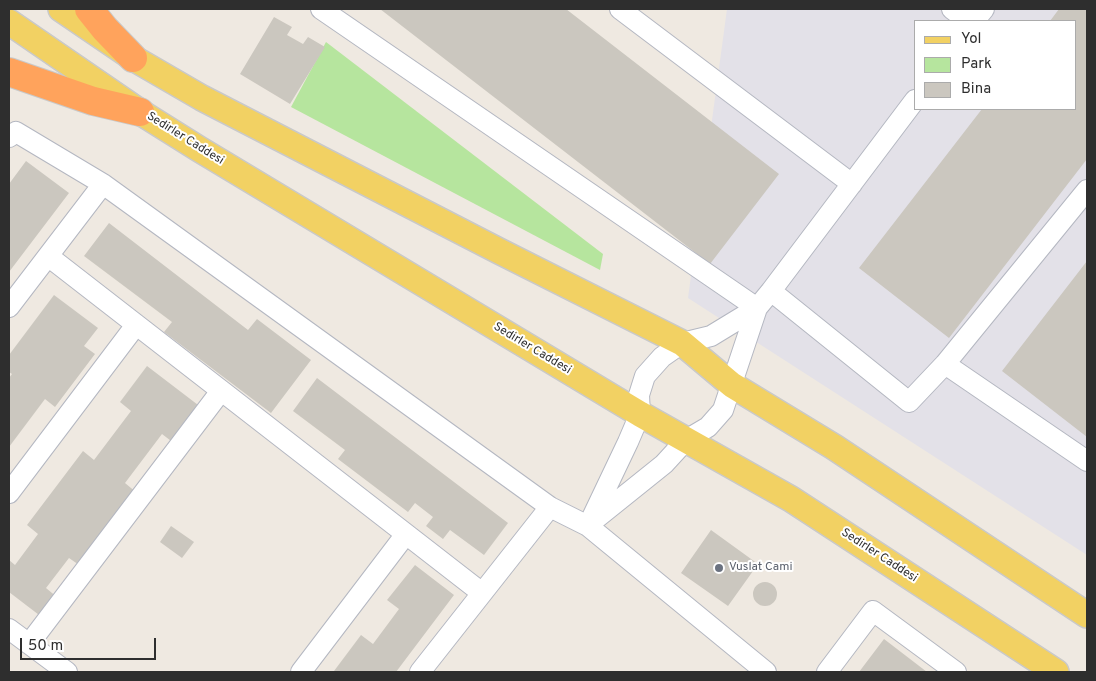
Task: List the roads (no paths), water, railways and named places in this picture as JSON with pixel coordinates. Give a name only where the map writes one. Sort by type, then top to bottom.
[{"type":"highway","points":[[89,9],[105,30],[133,58]]},
{"type":"highway","points":[[9,72],[93,101],[140,112]]},
{"type":"main road","points":[[61,9],[133,58],[280,140],[682,343],[732,385],[834,447],[1087,615]]},
{"type":"main road","name":"Sedirler Caddesi","points":[[9,22],[140,112],[640,414],[791,499],[1056,672]]},
{"type":"street","points":[[320,9],[757,308]]},
{"type":"street","points":[[620,9],[852,184]]},
{"type":"street","points":[[952,9],[967,20]]},
{"type":"street","points":[[975,20],[984,9]]},
{"type":"street","points":[[588,526],[640,414],[639,395],[645,376],[662,357],[682,343],[712,336],[757,308],[772,291],[914,101]]},
{"type":"street","points":[[9,137],[16,132],[103,184],[550,507],[588,526],[766,672]]},
{"type":"street","points":[[9,307],[103,184]]},
{"type":"street","points":[[772,291],[909,402],[945,364],[1087,190]]},
{"type":"street","points":[[48,256],[482,593]]},
{"type":"street","points":[[588,526],[664,464],[686,440],[708,427],[723,410],[757,308]]},
{"type":"street","points":[[9,494],[136,325]]},
{"type":"street","points":[[945,364],[1087,460]]},
{"type":"street","points":[[29,644],[221,390]]},
{"type":"street","points":[[420,672],[550,507]]},
{"type":"street","points":[[302,672],[406,534]]},
{"type":"street","points":[[828,672],[873,611],[956,672]]},
{"type":"street","points":[[9,629],[67,672]]},
{"type":"place","name":"Vuslat Cami","points":[[719,568]]}]
